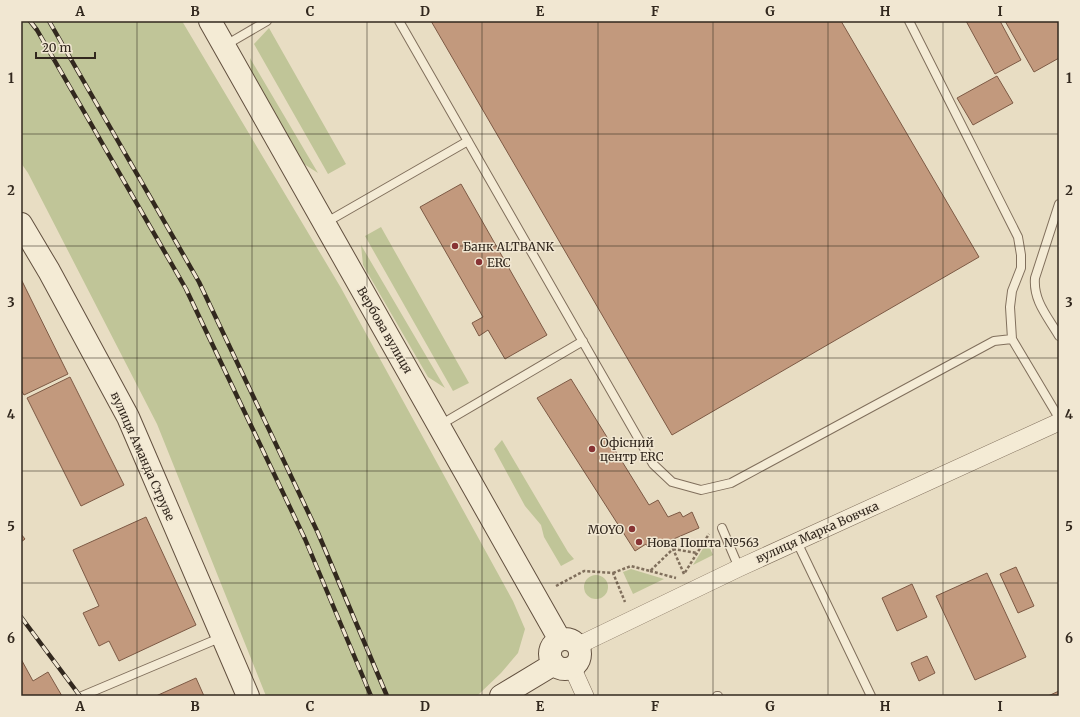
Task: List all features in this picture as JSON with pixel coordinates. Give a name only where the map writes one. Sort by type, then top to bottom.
[{"type":"main road","name":"Вербова вулиця","points":[[210,21],[439,426],[569,643]]},
{"type":"main road","name":"вулиця Аманда Струве","points":[[21,224],[49,271],[128,417],[248,696]]},
{"type":"main road","points":[[501,696],[563,665],[550,655],[551,650],[556,642],[569,643]]},
{"type":"street","name":"вулиця Марка Вовчка","points":[[569,643],[797,542],[1059,422]]},
{"type":"street","points":[[563,665],[585,696]]},
{"type":"lane","points":[[224,46],[267,21]]},
{"type":"lane","points":[[399,21],[653,464],[672,482],[701,490],[730,483],[994,341],[1012,339]]},
{"type":"lane","points":[[909,21],[1018,238],[1022,255],[1021,268],[1012,291],[1010,307],[1012,339],[1059,418]]},
{"type":"lane","points":[[325,224],[468,141]]},
{"type":"lane","points":[[1059,204],[1035,278],[1034,288],[1037,300],[1059,336]]},
{"type":"lane","points":[[439,426],[583,341]]},
{"type":"lane","points":[[722,528],[739,568]]},
{"type":"lane","points":[[797,542],[871,696]]},
{"type":"lane","points":[[82,696],[222,636]]},
{"type":"path","points":[[673,549],[684,574],[710,533],[712,539]]},
{"type":"path","points":[[673,549],[697,553]]},
{"type":"path","points":[[650,571],[673,549]]},
{"type":"path","points":[[556,586],[584,571],[613,573],[631,566],[676,578]]},
{"type":"path","points":[[613,573],[625,602]]},
{"type":"green space","points":[[21,21],[182,21],[341,288],[513,601],[525,629],[518,653],[501,673],[477,696],[266,696],[157,424],[28,173],[21,163]]},
{"type":"green space","points":[[269,28],[346,164],[328,174],[254,44]]},
{"type":"green space","points":[[250,58],[318,173],[304,164],[251,73]]},
{"type":"green space","points":[[381,227],[469,383],[453,391],[365,236]]},
{"type":"green space","points":[[361,245],[445,388],[428,377],[363,265]]},
{"type":"green space","points":[[502,440],[568,552],[574,559],[561,566],[544,537],[541,525],[525,506],[494,449]]},
{"type":"green space","points":[[707,542],[713,555],[693,565]]},
{"type":"green space","points":[[631,569],[664,579],[633,594],[623,572]]},
{"type":"green space","points":[[596,575],[601,576],[607,582],[607,592],[601,598],[596,599],[591,598],[585,592],[584,587],[585,582],[591,576]]},
{"type":"building","points":[[431,21],[841,21],[979,257],[672,435]]},
{"type":"building","points":[[966,21],[1000,21],[1021,60],[995,74]]},
{"type":"building","points":[[1005,21],[1059,21],[1059,58],[1034,72]]},
{"type":"building","points":[[997,76],[1013,103],[973,125],[957,98]]},
{"type":"building","name":"ERC","points":[[461,184],[547,335],[505,359],[488,330],[479,336],[472,323],[483,317],[420,207]]},
{"type":"building","points":[[21,279],[68,374],[24,395],[21,390]]},
{"type":"building","points":[[70,377],[124,485],[81,506],[27,398]]},
{"type":"building","name":"Офісний центр ERC","points":[[571,379],[649,505],[658,500],[668,517],[680,512],[683,517],[692,512],[699,528],[662,544],[660,541],[647,547],[646,544],[635,551],[537,398]]},
{"type":"building","points":[[146,517],[196,625],[119,661],[109,641],[99,646],[83,613],[99,606],[73,550]]},
{"type":"building","points":[[21,534],[25,539],[21,542]]},
{"type":"building","points":[[1016,567],[1034,606],[1018,613],[1000,574]]},
{"type":"building","points":[[987,573],[1026,657],[975,680],[936,596]]},
{"type":"building","points":[[912,584],[927,617],[897,631],[882,598]]},
{"type":"building","points":[[927,656],[935,673],[919,681],[911,663]]},
{"type":"building","points":[[21,659],[33,681],[48,672],[62,696],[21,696]]},
{"type":"building","points":[[196,678],[204,696],[156,696]]},
{"type":"building","points":[[1059,691],[1059,696],[1048,696]]},
{"type":"railway","points":[[30,21],[37,30],[186,289],[305,539],[371,696]]},
{"type":"railway","points":[[49,21],[199,282],[318,533],[387,696]]},
{"type":"railway","points":[[21,617],[80,696]]},
{"type":"place","name":"Банк ALTBANK","points":[[455,246]]},
{"type":"place","name":"ERC","points":[[479,262]]},
{"type":"place","name":"Офісний центр ERC","points":[[592,449]]},
{"type":"place","name":"MOYO","points":[[632,529]]},
{"type":"place","name":"Нова Пошта №563","points":[[639,542]]}]
